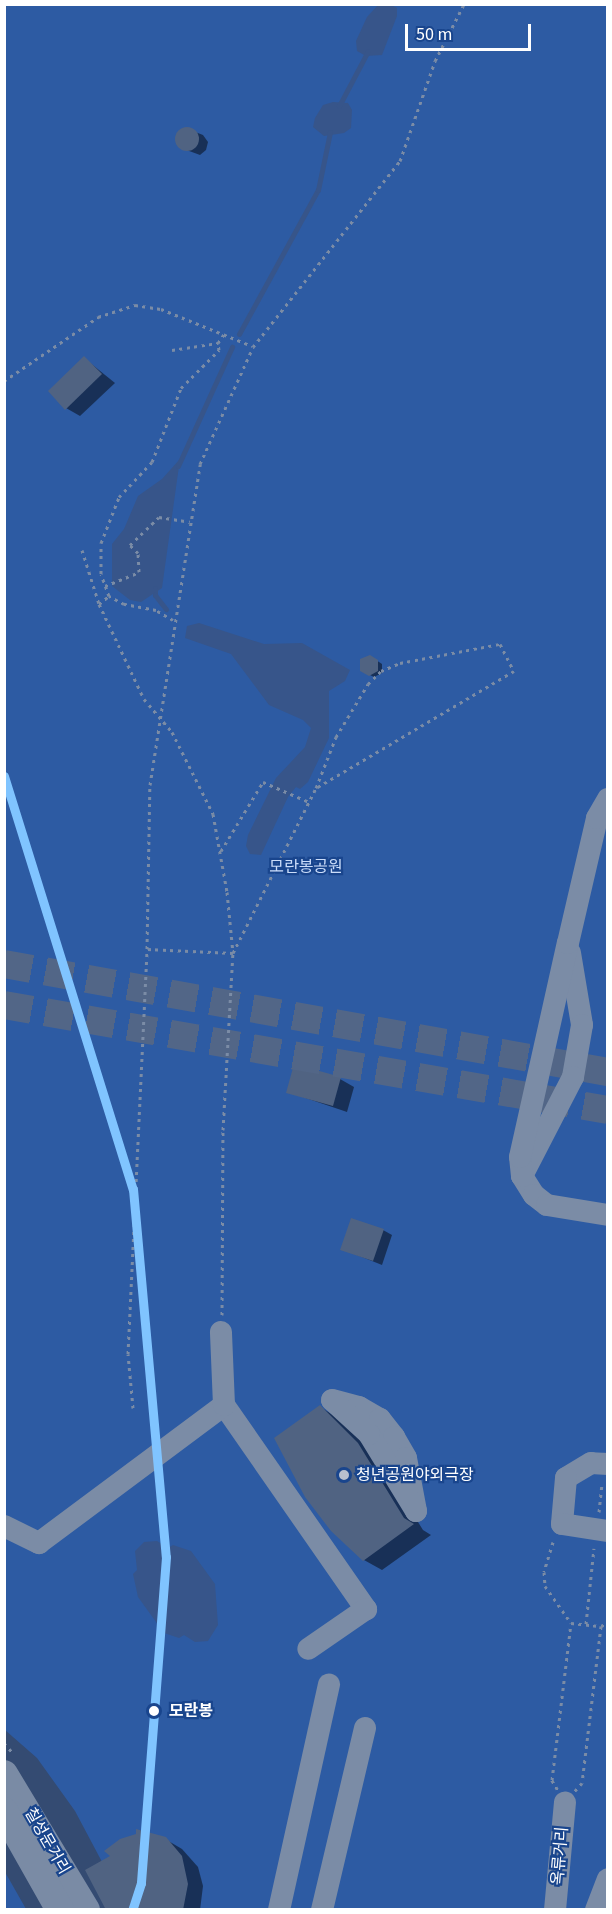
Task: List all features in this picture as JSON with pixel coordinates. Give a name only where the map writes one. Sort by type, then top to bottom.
[{"type":"main road","name":"칠성문거리","points":[[4,1774],[86,1910]]},
{"type":"main road","name":"칠성문거리","points":[[4,1811],[60,1910]]},
{"type":"street","points":[[608,799],[597,818],[520,1157],[522,1176],[534,1195],[547,1205],[608,1215]]},
{"type":"street","points":[[522,1176],[573,1077],[581,1014],[568,943]]},
{"type":"street","points":[[222,1332],[224,1405],[366,1609],[308,1649]]},
{"type":"street","points":[[332,1400],[359,1407],[380,1419],[394,1437],[406,1458],[416,1511],[369,1434],[332,1400]]},
{"type":"street","points":[[4,1526],[39,1543],[224,1405]]},
{"type":"street","points":[[608,1464],[591,1463],[566,1478],[562,1524],[608,1531]]},
{"type":"street","points":[[279,1910],[329,1684]]},
{"type":"street","points":[[322,1910],[365,1728]]},
{"type":"street","name":"옥류거리","points":[[555,1910],[565,1802]]},
{"type":"street","points":[[596,1910],[608,1879]]},
{"type":"path","points":[[133,1408],[128,1354],[147,949],[150,785],[161,720],[173,620],[200,464],[253,347],[343,228],[390,178],[400,161],[435,61],[464,4]]},
{"type":"path","points":[[4,381],[98,317],[135,305],[161,309],[253,347]]},
{"type":"path","points":[[173,620],[156,610],[124,604],[110,596],[100,556],[109,517],[131,481],[152,462],[180,388],[219,350],[218,343],[224,334]]},
{"type":"path","points":[[172,350],[218,343]]},
{"type":"path","points":[[107,586],[139,572],[138,553],[129,545],[159,517],[190,522]]},
{"type":"path","points":[[82,550],[99,604],[144,699],[161,720],[200,785],[213,814],[221,852],[234,952],[223,1130],[222,1332]]},
{"type":"path","points":[[99,604],[110,596]]},
{"type":"path","points":[[234,952],[316,788],[336,737],[368,684],[381,671],[400,663],[500,644],[514,671],[316,788]]},
{"type":"path","points":[[221,852],[259,784],[269,781],[309,802]]},
{"type":"path","points":[[147,949],[234,952]]},
{"type":"path","points":[[555,1538],[544,1572],[545,1586],[571,1623],[552,1780],[565,1802],[582,1783],[601,1626]]},
{"type":"path","points":[[571,1623],[601,1626],[608,1623]]},
{"type":"green space","name":"모란봉공원","points":[[5,5],[607,5],[607,1909],[127,1909],[75,1811],[37,1758],[5,1730]]},
{"type":"green space","points":[[5,1872],[26,1909],[5,1909]]},
{"type":"shaded area","points":[[379,4],[397,8],[397,16],[382,55],[366,56],[357,51],[356,41],[367,17]]},
{"type":"shaded area","points":[[333,102],[348,103],[352,110],[351,128],[344,133],[324,136],[313,127],[315,118],[323,105]]},
{"type":"shaded area","points":[[180,459],[162,588],[141,602],[130,600],[112,586],[112,544],[124,529],[138,496],[162,479]]},
{"type":"shaded area","points":[[199,623],[264,644],[302,643],[350,670],[345,681],[329,691],[329,738],[308,782],[300,789],[296,787],[288,797],[261,855],[250,854],[246,846],[248,835],[276,778],[305,747],[311,728],[303,720],[269,705],[231,654],[185,638],[187,626]]},
{"type":"shaded area","points":[[157,1541],[168,1548],[173,1545],[191,1551],[215,1584],[218,1625],[208,1641],[195,1642],[184,1635],[179,1638],[164,1633],[138,1597],[133,1574],[137,1570],[135,1551],[144,1542]]},
{"type":"building","points":[[187,127],[192,128],[198,134],[198,144],[192,150],[187,151],[182,150],[176,144],[175,139],[176,134],[182,128]]},
{"type":"building","points":[[84,356],[102,374],[65,410],[48,391]]},
{"type":"building","points":[[370,655],[378,660],[378,671],[369,676],[360,671],[360,659]]},
{"type":"building","points":[[294,1064],[341,1077],[333,1106],[286,1093]]},
{"type":"building","points":[[351,1218],[384,1229],[373,1261],[340,1250]]},
{"type":"building","points":[[320,1405],[358,1443],[404,1518],[414,1524],[363,1561],[331,1531],[305,1497],[274,1438]]},
{"type":"building","points":[[136,1829],[166,1837],[182,1856],[188,1884],[183,1910],[106,1910],[85,1870],[110,1856],[104,1851],[120,1839],[136,1834]]},
{"type":"waterway","points":[[339,106],[368,51]]},
{"type":"waterway","points":[[239,334],[318,190],[330,132]]},
{"type":"waterway","points":[[178,466],[232,347]]},
{"type":"waterway","points":[[155,588],[155,595],[166,609]]},
{"type":"tunnel","points":[[4,964],[608,1072]]},
{"type":"tunnel","points":[[4,1005],[608,1110]]},
{"type":"transit line","points":[[4,776],[133,1189],[166,1557],[141,1883],[132,1910]]},
{"type":"place","name":"청년공원야외극장","points":[[344,1475]]},
{"type":"place","name":"모란봉","points":[[154,1711]]}]
